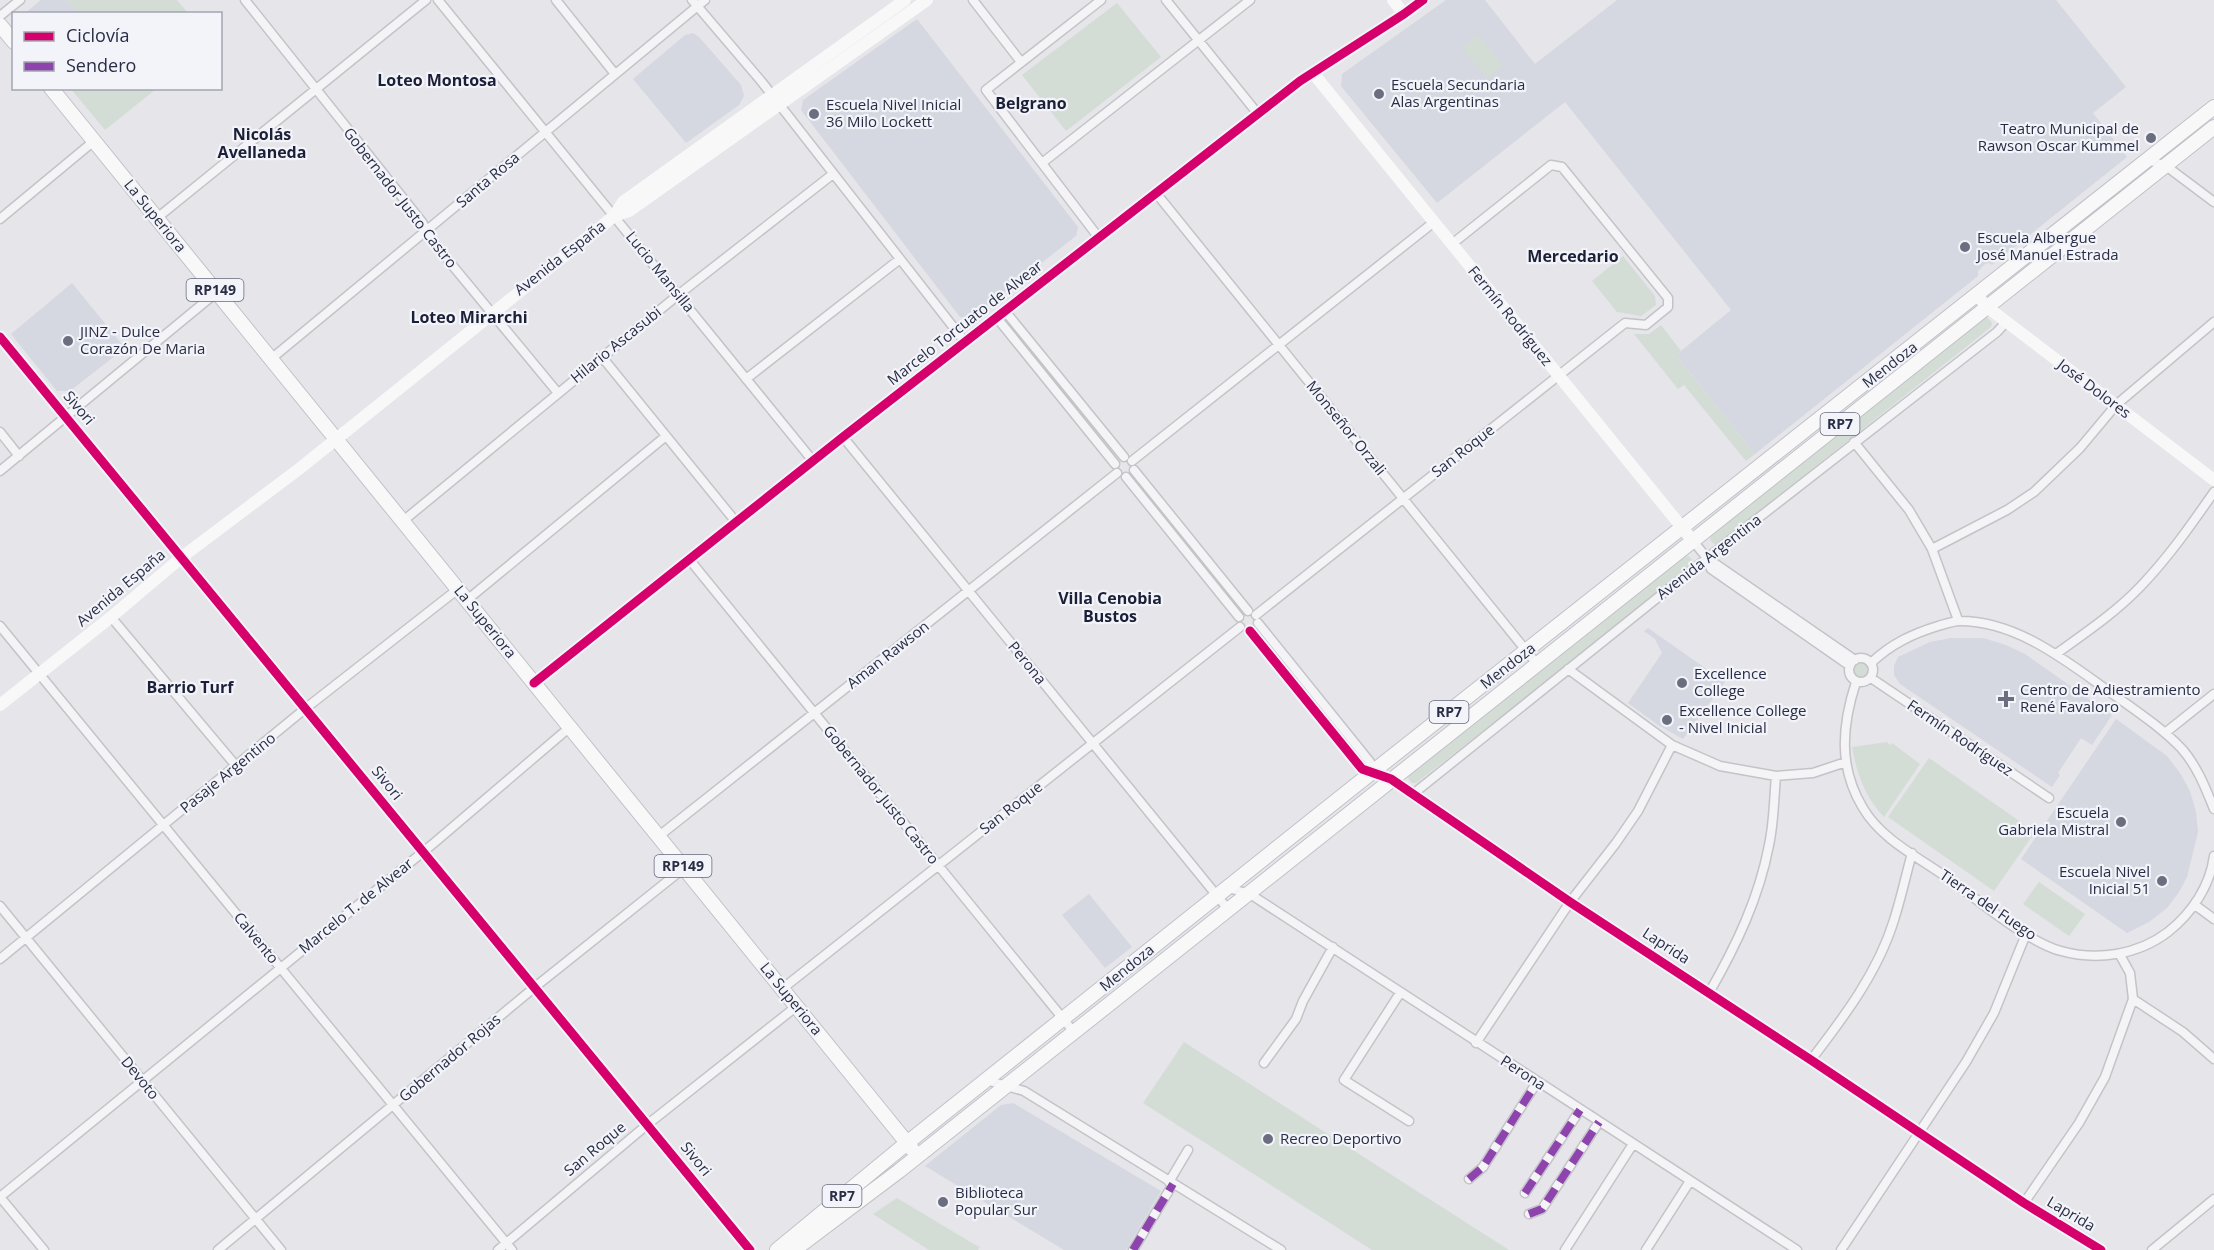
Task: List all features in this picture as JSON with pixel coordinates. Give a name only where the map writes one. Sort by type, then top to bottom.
[{"type":"main road","points":[[0,26],[12,40]]},
{"type":"main road","name":"La Superiora","points":[[53,90],[917,1155]]},
{"type":"main road","name":"Mendoza","points":[[777,1250],[1217,894],[1683,529],[2214,107]]},
{"type":"main road","name":"Mendoza","points":[[794,1250],[1249,893],[2214,127]]},
{"type":"street","points":[[0,16],[20,0]]},
{"type":"street","name":"Gobernador Justo Castro","points":[[245,0],[422,222],[433,242],[558,393]]},
{"type":"street","points":[[157,219],[426,0]]},
{"type":"street","name":"Lucio Mansilla","points":[[438,0],[813,461]]},
{"type":"street","points":[[556,0],[615,74]]},
{"type":"street","name":"Santa Rosa","points":[[272,359],[615,74],[694,3],[705,0]]},
{"type":"street","name":"Avenida España","points":[[0,705],[182,557],[336,439],[614,216],[630,211],[905,0]]},
{"type":"street","name":"Avenida España","points":[[775,99],[927,0]]},
{"type":"street","points":[[973,0],[1021,62]]},
{"type":"street","points":[[1099,237],[986,90],[1101,0]]},
{"type":"street","points":[[1166,0],[1258,114]]},
{"type":"street","points":[[1042,163],[1250,0]]},
{"type":"street","points":[[1393,0],[1404,14]]},
{"type":"street","name":"Marcelo Torcuato de Alvear","points":[[534,683],[843,437],[1300,81],[1404,14],[1416,2]]},
{"type":"street","points":[[694,3],[775,99],[965,342]]},
{"type":"street","name":"Fermín Rodríguez","points":[[1313,73],[1707,558],[1852,663]]},
{"type":"street","points":[[0,219],[94,141]]},
{"type":"street","points":[[2166,166],[2171,142]]},
{"type":"street","points":[[2148,160],[2166,166],[2214,202]]},
{"type":"street","name":"San Roque","points":[[1254,616],[1625,323],[1646,325],[1668,307],[1668,298],[1562,166],[1551,165],[1452,244]]},
{"type":"street","name":"Hilario Ascasubi","points":[[403,521],[678,295],[833,174]]},
{"type":"street","name":"Monseñor Orzali","points":[[1156,193],[1537,663]]},
{"type":"street","points":[[1130,463],[1434,222]]},
{"type":"street","points":[[746,379],[900,259]]},
{"type":"street","points":[[0,471],[217,292]]},
{"type":"street","name":"José Dolores","points":[[1977,295],[1987,307],[2214,480]]},
{"type":"street","points":[[1001,314],[1130,463],[1254,616],[1370,762],[1372,773]]},
{"type":"street","points":[[1001,314],[1116,469],[1126,477],[1239,617],[1240,627],[1250,631],[1255,628],[1254,616]]},
{"type":"street","name":"Avenida Argentina","points":[[1413,794],[1707,558],[1998,332],[2007,322]]},
{"type":"street","points":[[1932,549],[1978,526],[2034,492],[2080,448],[2116,405],[2214,322]]},
{"type":"street","name":"Sivori","points":[[0,337],[750,1250]]},
{"type":"street","points":[[602,357],[736,522]]},
{"type":"street","points":[[0,432],[19,456]]},
{"type":"street","name":"Pasaje Argentino","points":[[0,959],[237,767],[306,708],[463,595],[666,436]]},
{"type":"street","name":"Perona","points":[[843,437],[1227,908]]},
{"type":"street","points":[[1854,442],[1909,510],[1932,549],[1958,620]]},
{"type":"street","name":"Aman Rawson","points":[[659,836],[968,591],[1116,469],[1119,459],[1130,463]]},
{"type":"street","points":[[1126,477],[1131,475],[1130,463]]},
{"type":"street","points":[[2056,654],[2102,621],[2139,588],[2176,545],[2214,492]]},
{"type":"street","name":"Gobernador Justo Castro","points":[[689,559],[1073,1031]]},
{"type":"street","points":[[1239,617],[1254,616]]},
{"type":"street","points":[[111,617],[237,767]]},
{"type":"street","points":[[1871,663],[1888,647],[1915,633],[1958,620],[1982,622],[2011,631],[2056,654],[2165,733],[2184,751],[2205,785],[2214,809]]},
{"type":"street","name":"Calvento","points":[[0,627],[509,1247]]},
{"type":"street","name":"San Roque","points":[[783,989],[1240,627]]},
{"type":"street","name":"Laprida","points":[[1250,631],[1362,769],[1391,779],[1570,902],[2024,1203],[2101,1250]]},
{"type":"street","points":[[1864,658],[1871,663],[1873,670],[1871,678],[1864,682],[1856,682],[1850,676],[1852,663],[1864,658]]},
{"type":"street","points":[[1568,669],[1672,745],[1720,766],[1776,776],[1813,773],[1846,762]]},
{"type":"street","name":"Fermín Rodríguez","points":[[1871,678],[2049,798]]},
{"type":"street","name":"Tierra del Fuego","points":[[1856,682],[1844,729],[1846,762],[1853,787],[1864,810],[1887,836],[2026,934],[2059,951],[2091,956],[2120,955],[2158,939],[2178,924],[2195,905],[2205,886],[2214,856]]},
{"type":"street","points":[[2165,733],[2214,694]]},
{"type":"street","name":"Marcelo T. de Alvear","points":[[0,1197],[423,851],[570,727]]},
{"type":"street","points":[[1476,1042],[1570,902],[1638,811],[1672,745]]},
{"type":"street","points":[[1709,993],[1733,951],[1754,900],[1770,844],[1776,776]]},
{"type":"street","points":[[1811,1060],[1843,1018],[1873,968],[1894,922],[1912,853]]},
{"type":"street","name":"Gobernador Rojas","points":[[218,1250],[535,987],[684,868]]},
{"type":"street","points":[[1249,893],[1252,868]]},
{"type":"street","name":"Perona","points":[[1217,894],[1249,893],[1797,1250]]},
{"type":"street","points":[[1209,923],[1217,894]]},
{"type":"street","points":[[2195,905],[2214,919]]},
{"type":"street","name":"Devoto","points":[[0,906],[280,1250]]},
{"type":"street","points":[[1841,1250],[1966,1062],[1994,1013],[2026,934]]},
{"type":"street","points":[[1264,1063],[1296,1019],[1303,1000],[1333,948]]},
{"type":"street","points":[[2024,1203],[2079,1123],[2104,1077],[2133,999],[2130,973],[2120,955]]},
{"type":"street","points":[[1400,993],[1344,1080],[1409,1121]]},
{"type":"street","points":[[2133,999],[2183,1032],[2214,1059]]},
{"type":"street","name":"San Roque","points":[[498,1250],[509,1247],[648,1124],[797,1006]]},
{"type":"street","points":[[1017,1056],[1024,1091]]},
{"type":"street","points":[[986,1080],[1024,1091],[1281,1250]]},
{"type":"street","points":[[1469,1179],[1483,1167],[1537,1082]]},
{"type":"street","points":[[1525,1193],[1580,1110]]},
{"type":"street","points":[[1528,1214],[1542,1209],[1599,1122]]},
{"type":"street","points":[[1565,1250],[1633,1144]]},
{"type":"street","points":[[1133,1250],[1188,1150]]},
{"type":"street","points":[[1646,1250],[1690,1181]]},
{"type":"street","points":[[0,1197],[44,1250]]},
{"type":"street","points":[[2152,1250],[2214,1199]]},
{"type":"shaded area","points":[[41,0],[67,0],[77,12],[26,12]]},
{"type":"shaded area","points":[[67,0],[177,0],[187,12],[77,12]]},
{"type":"shaded area","points":[[1446,0],[1485,0],[1535,64],[1617,0],[2056,0],[2126,87],[2093,113],[2127,157],[1992,265],[1985,264],[1978,271],[1978,276],[1755,454],[1676,355],[1731,310],[1565,102],[1437,203],[1341,86],[1342,74]]},
{"type":"shaded area","points":[[1117,3],[1161,57],[1066,131],[1022,75]]},
{"type":"shaded area","points":[[917,19],[1078,227],[1076,236],[971,318],[960,317],[801,110],[803,100]]},
{"type":"shaded area","points":[[693,33],[741,85],[744,96],[739,105],[686,143],[633,79],[685,35]]},
{"type":"shaded area","points":[[1478,35],[1503,65],[1488,78],[1462,48]]},
{"type":"shaded area","points":[[72,90],[155,90],[105,130]]},
{"type":"shaded area","points":[[1623,256],[1655,296],[1656,305],[1641,316],[1617,312],[1592,281]]},
{"type":"shaded area","name":"JINZ - Dulce Corazón De Maria","points":[[72,283],[125,348],[70,391],[57,391],[11,334]]},
{"type":"shaded area","points":[[1983,317],[1987,317],[1992,323],[1991,327],[1718,544],[1710,540],[1711,536]]},
{"type":"shaded area","points":[[1011,324],[1116,454],[1115,456],[1009,326]]},
{"type":"shaded area","points":[[1661,325],[1681,351],[1676,355],[1755,454],[1746,461],[1684,385],[1678,389],[1634,334],[1649,334]]},
{"type":"shaded area","points":[[1136,479],[1240,607],[1239,609],[1133,481]]},
{"type":"shaded area","points":[[1689,556],[1694,562],[1693,567],[1416,783],[1412,783],[1408,778],[1409,774],[1684,557]]},
{"type":"shaded area","name":"Excellence College","points":[[1648,628],[1725,682],[1683,739],[1658,725],[1628,703],[1662,653],[1655,639],[1644,631]]},
{"type":"shaded area","points":[[1260,632],[1360,757],[1360,758],[1257,634]]},
{"type":"shaded area","name":"Centro de Adiestramiento René Favaloro","points":[[1951,638],[1983,638],[2025,654],[2112,715],[2092,745],[2081,738],[2058,773],[2060,775],[2052,787],[1900,684],[1894,675],[1894,666],[1898,657],[1930,642]]},
{"type":"shaded area","points":[[1858,663],[1864,663],[1868,670],[1864,677],[1858,677],[1854,673],[1854,667]]},
{"type":"shaded area","name":"Escuela Gabriela Mistral","points":[[2116,719],[2167,756],[2180,773],[2190,791],[2196,812],[2198,832],[2187,877],[2179,892],[2167,908],[2149,922],[2127,933],[2021,859]]},
{"type":"shaded area","points":[[1887,742],[1890,745],[1892,743],[1920,764],[1884,817],[1863,785],[1852,747]]},
{"type":"shaded area","points":[[1929,758],[2035,832],[1994,891],[1888,817]]},
{"type":"shaded area","points":[[2039,882],[2085,914],[2069,936],[2023,904]]},
{"type":"shaded area","points":[[1089,894],[1132,947],[1105,968],[1062,915]]},
{"type":"shaded area","name":"Recreo Deportivo","points":[[1184,1042],[1509,1250],[1372,1250],[1143,1103]]},
{"type":"shaded area","points":[[1013,1103],[1161,1191],[1126,1250],[1064,1250],[925,1166],[1001,1105]]},
{"type":"shaded area","points":[[897,1198],[980,1247],[978,1250],[929,1250],[873,1214]]},
{"type":"marked path","points":[[1469,1179],[1483,1167],[1537,1082]]},
{"type":"marked path","points":[[1525,1193],[1580,1110]]},
{"type":"marked path","points":[[1529,1214],[1542,1209],[1599,1122]]},
{"type":"marked path","points":[[1133,1250],[1173,1184]]},
{"type":"cycle path","points":[[534,683],[843,437],[1300,81],[1423,0]]},
{"type":"cycle path","points":[[0,337],[750,1250]]},
{"type":"cycle path","points":[[1250,631],[1362,769],[1391,779],[1570,902],[2024,1203],[2101,1250]]},
{"type":"place","name":"Escuela Secundaria Alas Argentinas","points":[[1379,94]]},
{"type":"place","name":"Escuela Nivel Inicial 36 Milo Lockett","points":[[814,114]]},
{"type":"place","name":"Teatro Municipal de Rawson Oscar Kummel","points":[[2151,138]]},
{"type":"place","name":"Escuela Albergue José Manuel Estrada","points":[[1965,247]]},
{"type":"place","name":"JINZ - Dulce Corazón De Maria","points":[[68,341]]},
{"type":"place","name":"Excellence College","points":[[1682,683]]},
{"type":"place","name":"Centro de Adiestramiento René Favaloro","points":[[2006,699]]},
{"type":"place","name":"Excellence College - Nivel Inicial","points":[[1667,720]]},
{"type":"place","name":"Escuela Gabriela Mistral","points":[[2121,822]]},
{"type":"place","name":"Escuela Nivel Inicial 51","points":[[2162,881]]},
{"type":"place","name":"Recreo Deportivo","points":[[1268,1139]]},
{"type":"place","name":"Biblioteca Popular Sur","points":[[943,1202]]},
{"type":"district","name":"Loteo Montosa","points":[[437,80]]},
{"type":"district","name":"Belgrano","points":[[1031,103]]},
{"type":"district","name":"Nicolás Avellaneda","points":[[262,143]]},
{"type":"district","name":"Mercedario","points":[[1573,256]]},
{"type":"district","name":"Loteo Mirarchi","points":[[469,317]]},
{"type":"district","name":"Villa Cenobia Bustos","points":[[1110,607]]},
{"type":"district","name":"Barrio Turf","points":[[190,687]]}]
